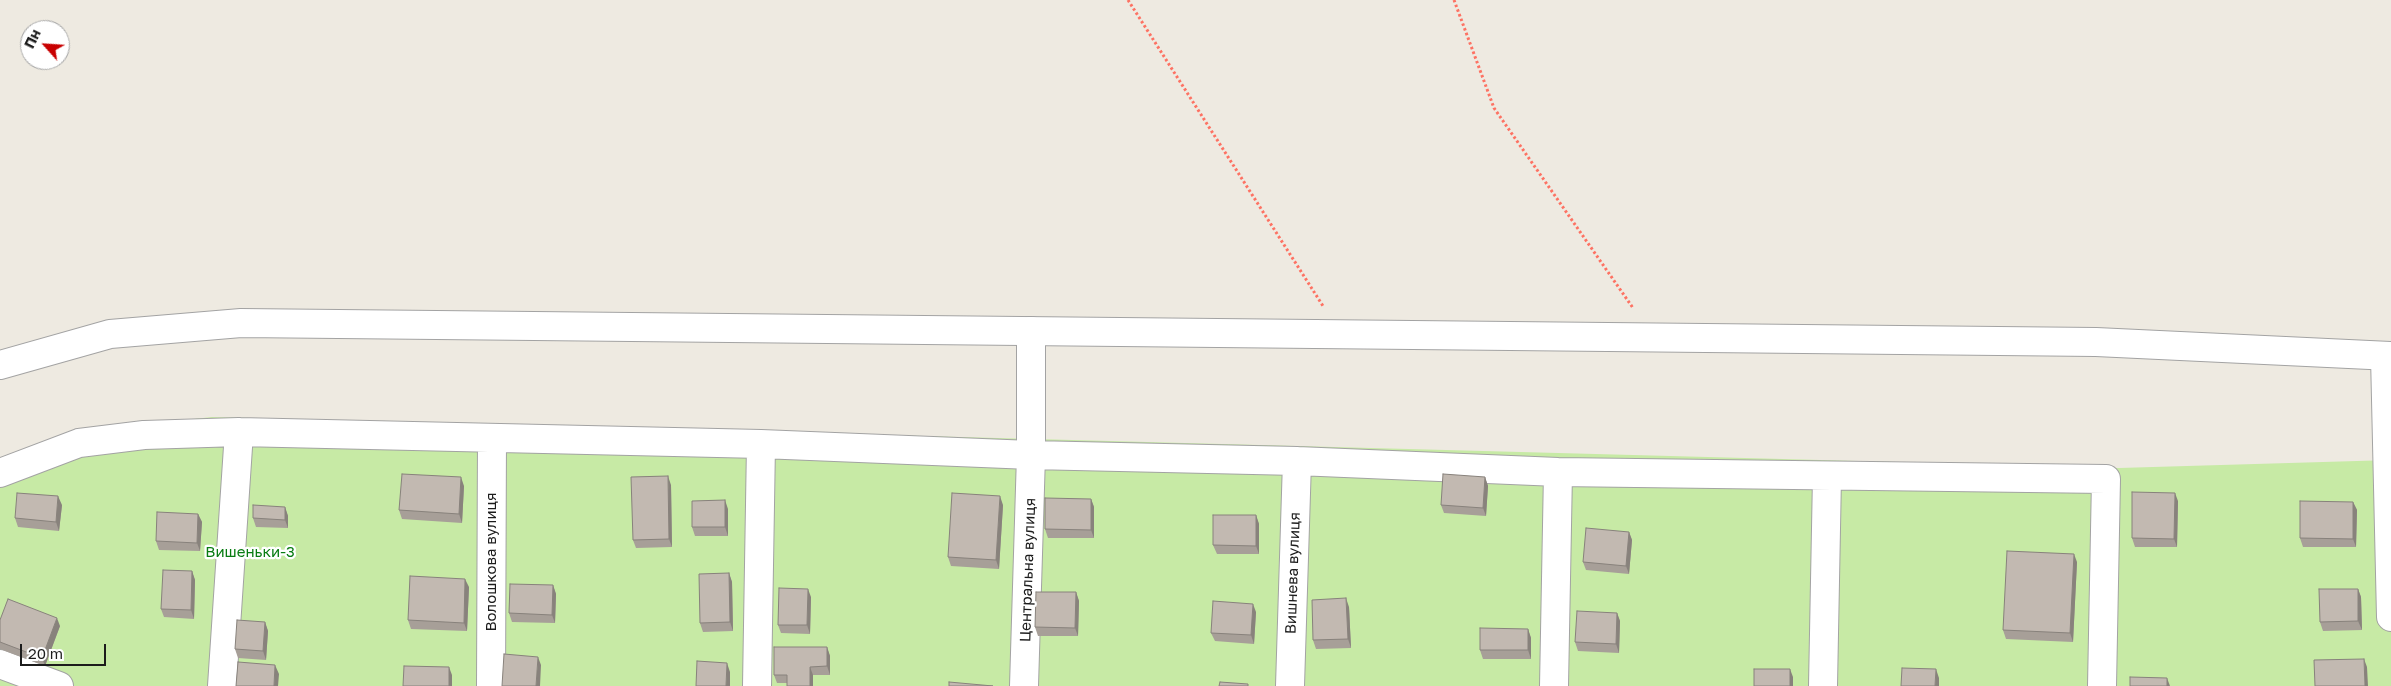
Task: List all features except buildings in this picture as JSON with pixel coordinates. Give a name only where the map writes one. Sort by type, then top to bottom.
[{"type":"street","points":[[0,365],[110,334],[242,323],[2096,342],[2388,356],[2387,460],[2391,617]]},
{"type":"street","name":"Центральна вулиця","points":[[1024,686],[1031,454],[1031,331]]},
{"type":"street","points":[[222,686],[239,432]]},
{"type":"street","points":[[0,474],[79,443],[144,434],[239,432],[761,444],[1296,461],[1558,472],[2106,479],[2102,686]]},
{"type":"street","name":"Волошкова вулиця","points":[[491,686],[492,438]]},
{"type":"street","points":[[757,686],[761,444]]},
{"type":"street","name":"Вишнева вулиця","points":[[1290,686],[1296,461]]},
{"type":"street","points":[[1554,686],[1558,472]]},
{"type":"street","points":[[1823,686],[1826,476]]},
{"type":"street","points":[[0,664],[59,686]]},
{"type":"path","points":[[1128,0],[1341,334]]},
{"type":"path","points":[[1454,0],[1494,108],[1654,338]]},
{"type":"green space","name":"Вишеньки-3","points":[[212,417],[2119,468],[2391,460],[2391,686],[0,686],[0,461],[77,432]]}]
